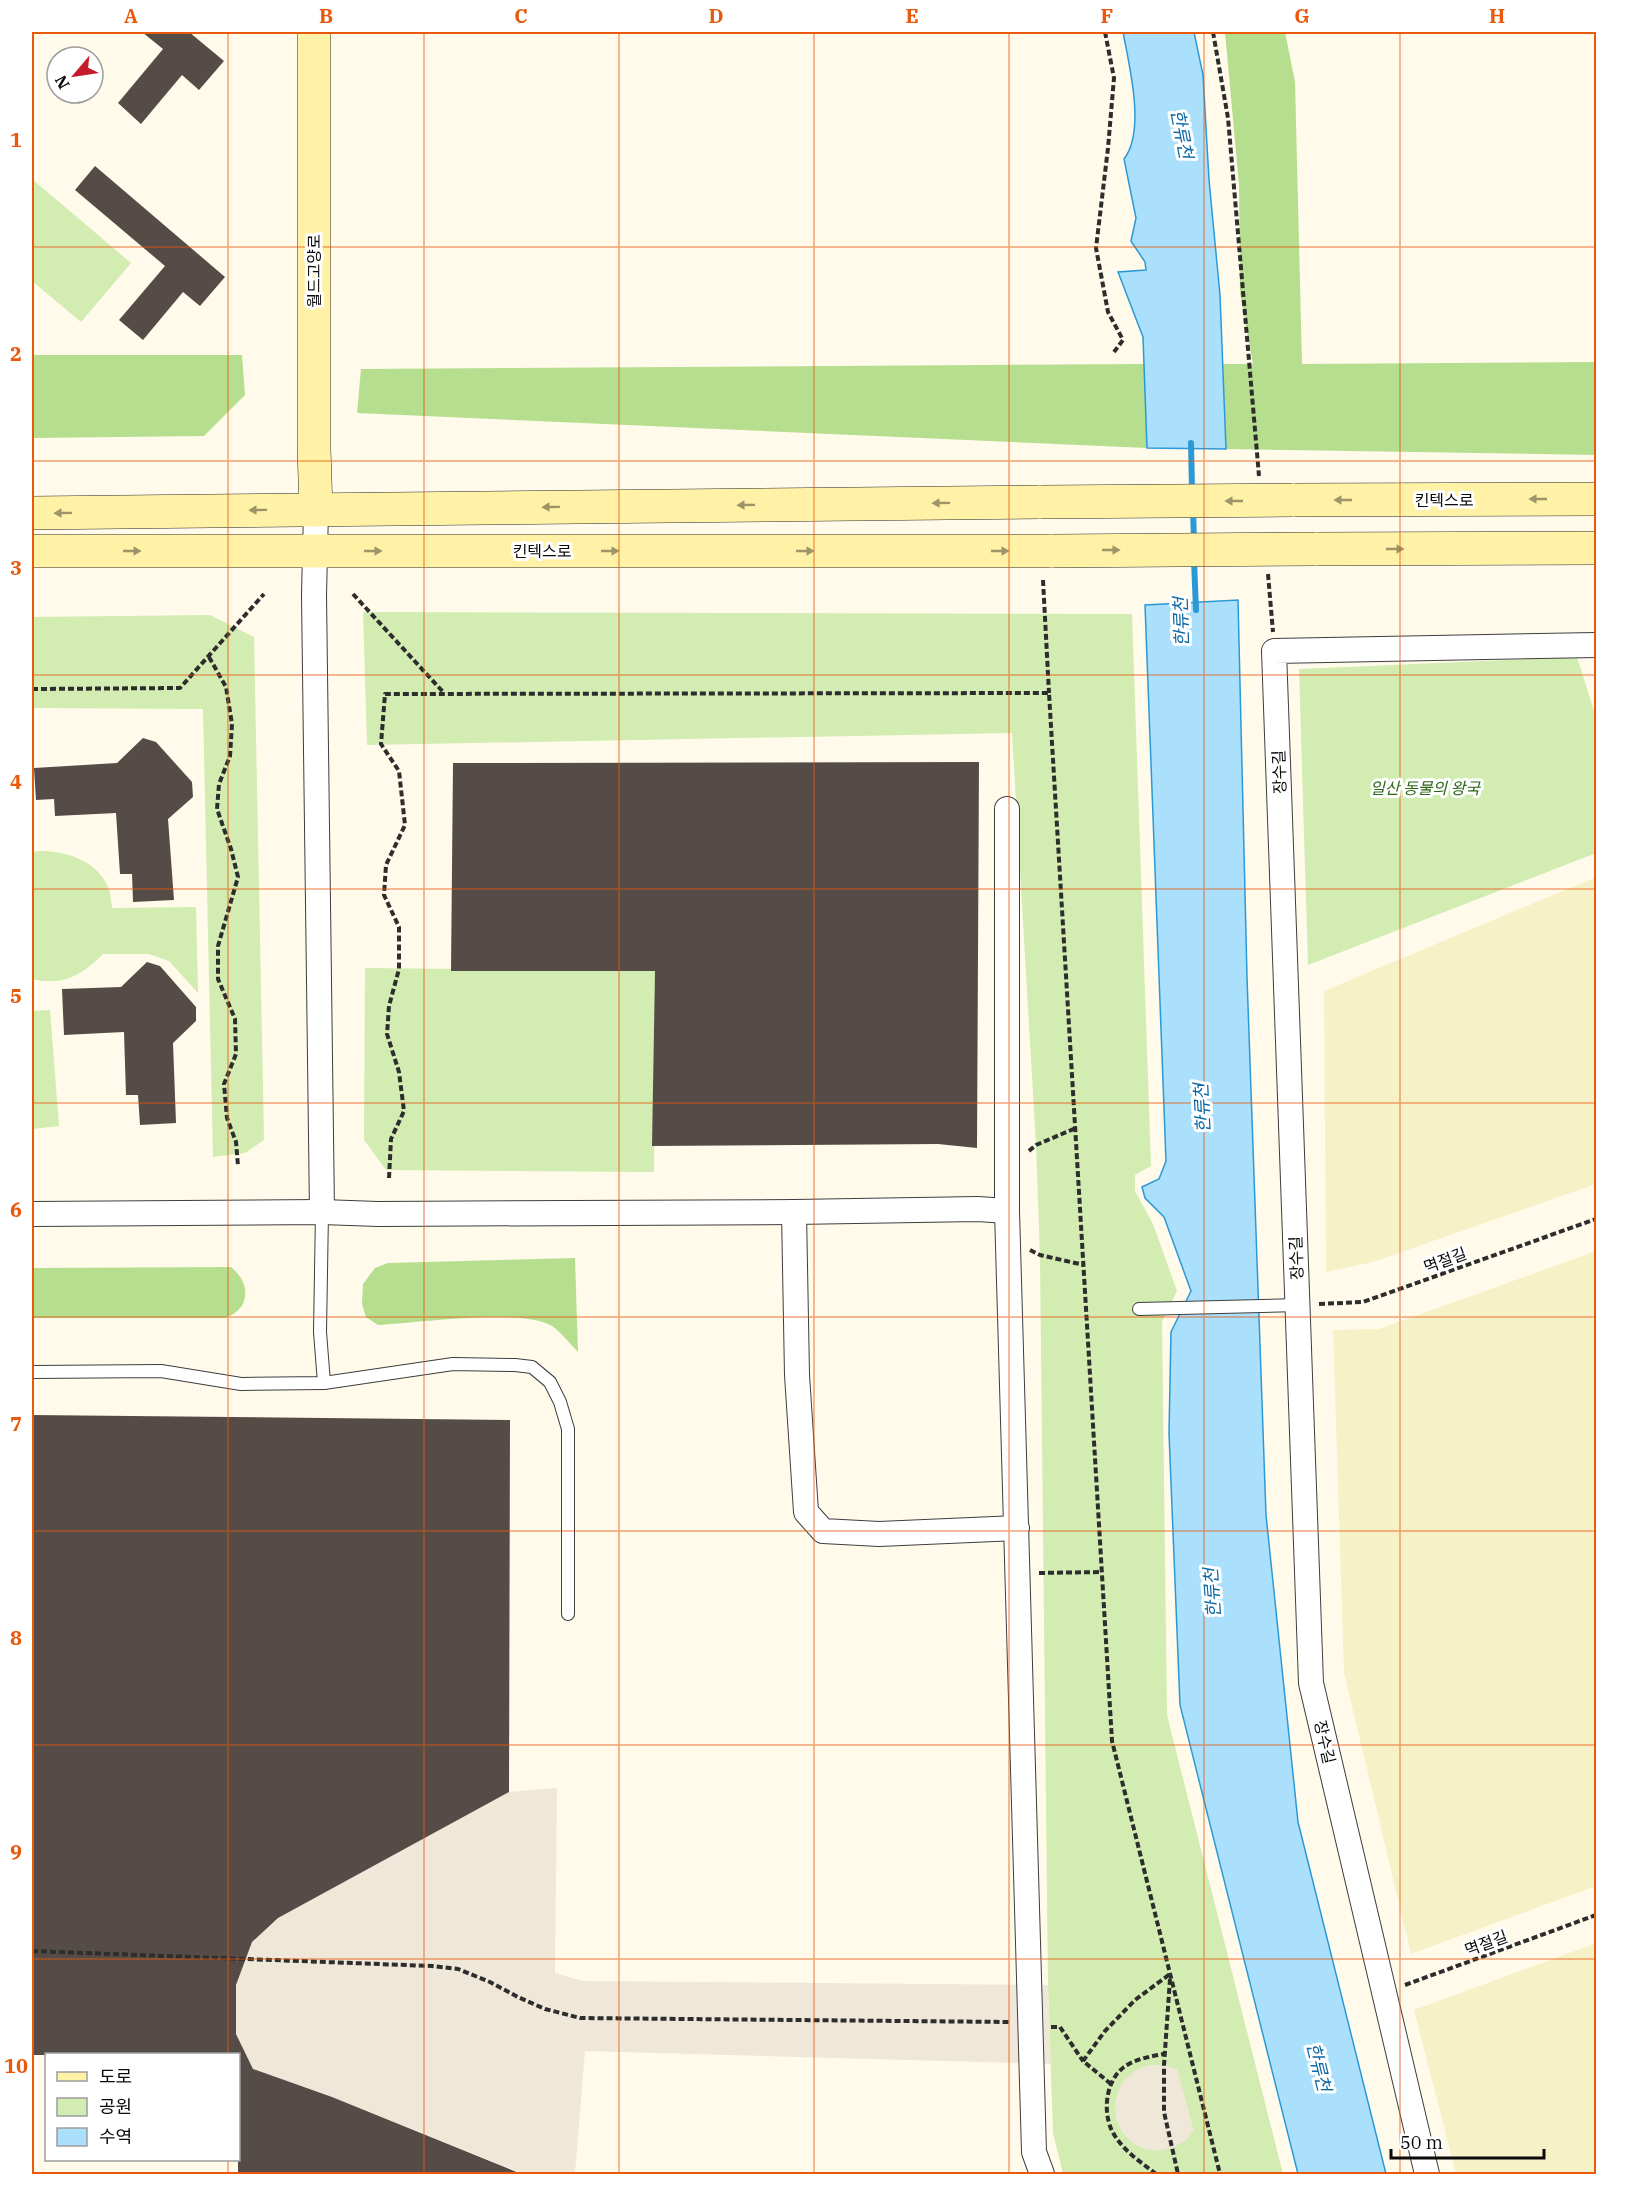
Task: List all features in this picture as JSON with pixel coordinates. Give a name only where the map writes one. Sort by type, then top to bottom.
[{"type":"main road","name":"월드고양로","points":[[314,32],[316,510]]},
{"type":"main road","name":"킨텍스로","points":[[316,510],[1596,499]]},
{"type":"main road","points":[[32,513],[316,510]]},
{"type":"main road","name":"킨텍스로","points":[[32,551],[314,551],[1048,565],[1315,549],[1596,548]]},
{"type":"street","points":[[316,510],[314,551],[322,1212]]},
{"type":"street","points":[[1274,651],[1596,645]]},
{"type":"street","name":"장수길","points":[[1274,651],[1311,1683],[1427,2175]]},
{"type":"street","points":[[1007,810],[1007,1211],[1034,2152],[1042,2175]]},
{"type":"street","points":[[32,1214],[794,1212],[978,1209],[1007,1211]]},
{"type":"street","points":[[794,1212],[797,1375],[806,1512],[823,1531],[879,1534],[1017,1528]]},
{"type":"lane","points":[[322,1212],[320,1332],[324,1383]]},
{"type":"lane","points":[[1139,1309],[1298,1305]]},
{"type":"lane","points":[[32,1372],[161,1371],[242,1384],[324,1383],[453,1364],[515,1365],[532,1368],[550,1382],[560,1402],[568,1430],[568,1614]]},
{"type":"path","points":[[1105,32],[1114,78],[1096,248],[1108,312],[1123,340],[1114,352]]},
{"type":"path","points":[[1213,32],[1228,118],[1260,485]]},
{"type":"path","points":[[1048,565],[1049,693],[1112,1741],[1220,2175]]},
{"type":"path","points":[[1267,568],[1274,651]]},
{"type":"path","points":[[32,688],[180,688],[264,594]]},
{"type":"path","points":[[353,594],[445,694]]},
{"type":"path","points":[[209,657],[226,687],[232,724],[230,756],[219,784],[217,809],[238,878],[218,946],[218,978],[234,1018],[236,1054],[224,1084],[227,1118],[236,1142],[238,1166]]},
{"type":"path","points":[[389,1178],[391,1139],[404,1112],[399,1072],[387,1034],[389,1006],[399,969],[399,927],[384,895],[386,865],[405,825],[399,771],[381,744],[385,694],[1049,693]]},
{"type":"path","points":[[1028,1151],[1036,1145],[1076,1128]]},
{"type":"path","name":"멱절길","points":[[1298,1305],[1363,1302],[1596,1219]]},
{"type":"path","points":[[1030,1250],[1040,1255],[1084,1265]]},
{"type":"path","points":[[1035,1573],[1102,1572]]},
{"type":"path","name":"멱절길","points":[[1384,1992],[1596,1916]]},
{"type":"path","points":[[32,1951],[421,1965],[458,1969],[545,2009],[580,2018],[1009,2022]]},
{"type":"path","points":[[1170,1974],[1164,2054],[1164,2112],[1178,2175]]},
{"type":"path","points":[[1083,2061],[1105,2031],[1135,2000],[1170,1974]]},
{"type":"path","points":[[1042,2025],[1060,2027],[1083,2061],[1111,2084]]},
{"type":"path","points":[[1156,2175],[1124,2148],[1114,2135],[1107,2119],[1107,2105],[1111,2084],[1124,2067],[1145,2058],[1164,2054]]},
{"type":"shaded area","points":[[1596,877],[1596,1184],[1373,1262],[1326,1272],[1324,991]]},
{"type":"shaded area","points":[[1596,1251],[1596,1886],[1411,1954],[1344,1673],[1333,1330],[1379,1329]]},
{"type":"shaded area","points":[[557,1788],[555,1973],[583,1981],[1048,1985],[1051,2064],[585,2051],[575,2174],[519,2172],[332,2097],[253,2069],[236,2034],[236,1985],[252,1942],[278,1918],[509,1792]]},
{"type":"shaded area","points":[[1596,1943],[1596,2174],[1456,2174],[1414,2010]]},
{"type":"shaded area","points":[[1150,2065],[1164,2065],[1177,2069],[1194,2131],[1185,2141],[1172,2148],[1158,2151],[1144,2149],[1131,2142],[1122,2132],[1116,2119],[1115,2104],[1118,2091],[1125,2079],[1136,2070]]},
{"type":"green space","points":[[1225,32],[1285,32],[1295,82],[1302,364],[1596,362],[1596,455],[1226,449],[1223,364],[1253,364],[1240,293],[1239,185]]},
{"type":"green space","points":[[32,179],[131,263],[81,322],[32,281]]},
{"type":"green space","points":[[32,355],[242,355],[245,395],[204,436],[32,438]]},
{"type":"green space","points":[[1144,364],[1147,448],[357,413],[361,369]]},
{"type":"green space","points":[[363,612],[1132,614],[1151,1166],[1135,1175],[1135,1191],[1153,1224],[1177,1291],[1162,1322],[1167,1715],[1283,2174],[1063,2174],[1053,2133],[1048,1985],[1040,1255],[1036,1145],[1012,733],[367,745]]},
{"type":"green space","points":[[210,615],[254,637],[264,1140],[245,1153],[213,1157],[203,709],[32,708],[32,617]]},
{"type":"green space","name":"일산 동물의 왕국","points":[[1577,657],[1596,717],[1596,853],[1308,965],[1299,669]]},
{"type":"green space","points":[[38,851],[70,855],[89,864],[104,879],[109,889],[112,908],[196,907],[198,993],[169,961],[149,954],[103,954],[87,968],[71,977],[53,981],[32,979],[32,853]]},
{"type":"green space","points":[[365,968],[655,971],[654,1172],[386,1170],[364,1140]]},
{"type":"green space","points":[[50,1010],[59,1126],[32,1129],[32,1011]]},
{"type":"green space","points":[[575,1258],[578,1352],[552,1326],[538,1321],[495,1317],[378,1325],[366,1317],[362,1304],[363,1284],[375,1268],[388,1263]]},
{"type":"green space","points":[[231,1267],[242,1280],[245,1295],[240,1308],[225,1318],[32,1318],[32,1268]]},
{"type":"water","points":[[1123,32],[1194,32],[1203,75],[1209,180],[1220,295],[1226,449],[1147,448],[1143,337],[1118,272],[1146,270],[1145,262],[1131,241],[1136,218],[1124,159],[1131,147],[1135,115],[1132,79]]},
{"type":"water","points":[[1238,600],[1247,977],[1266,1515],[1298,1822],[1386,2174],[1298,2174],[1180,1705],[1169,1433],[1171,1332],[1191,1291],[1164,1217],[1145,1198],[1142,1187],[1159,1179],[1166,1161],[1145,605]]},
{"type":"building","points":[[142,32],[189,32],[224,61],[199,90],[182,75],[141,124],[118,103],[163,49]]},
{"type":"building","points":[[95,166],[225,277],[200,306],[183,292],[143,340],[119,320],[165,266],[75,190]]},
{"type":"building","points":[[143,738],[156,742],[192,782],[193,797],[168,819],[174,900],[133,902],[132,874],[120,874],[116,813],[55,816],[54,799],[36,800],[34,768],[117,763]]},
{"type":"building","points":[[979,762],[977,1148],[938,1144],[652,1146],[655,971],[451,971],[453,763]]},
{"type":"building","points":[[147,962],[160,966],[196,1007],[196,1021],[173,1043],[176,1123],[140,1125],[138,1095],[126,1095],[124,1032],[64,1035],[62,989],[121,987]]},
{"type":"building","points":[[32,1415],[510,1420],[509,1792],[278,1918],[252,1942],[236,1985],[236,2034],[253,2069],[332,2097],[524,2175],[238,2175],[240,2053],[45,2053],[45,2055],[32,2055]]},
{"type":"waterway","name":"한류천","points":[[1191,443],[1192,490]]},
{"type":"waterway","name":"한류천","points":[[1193,509],[1194,541]]},
{"type":"waterway","name":"한류천","points":[[1194,560],[1196,610]]}]
